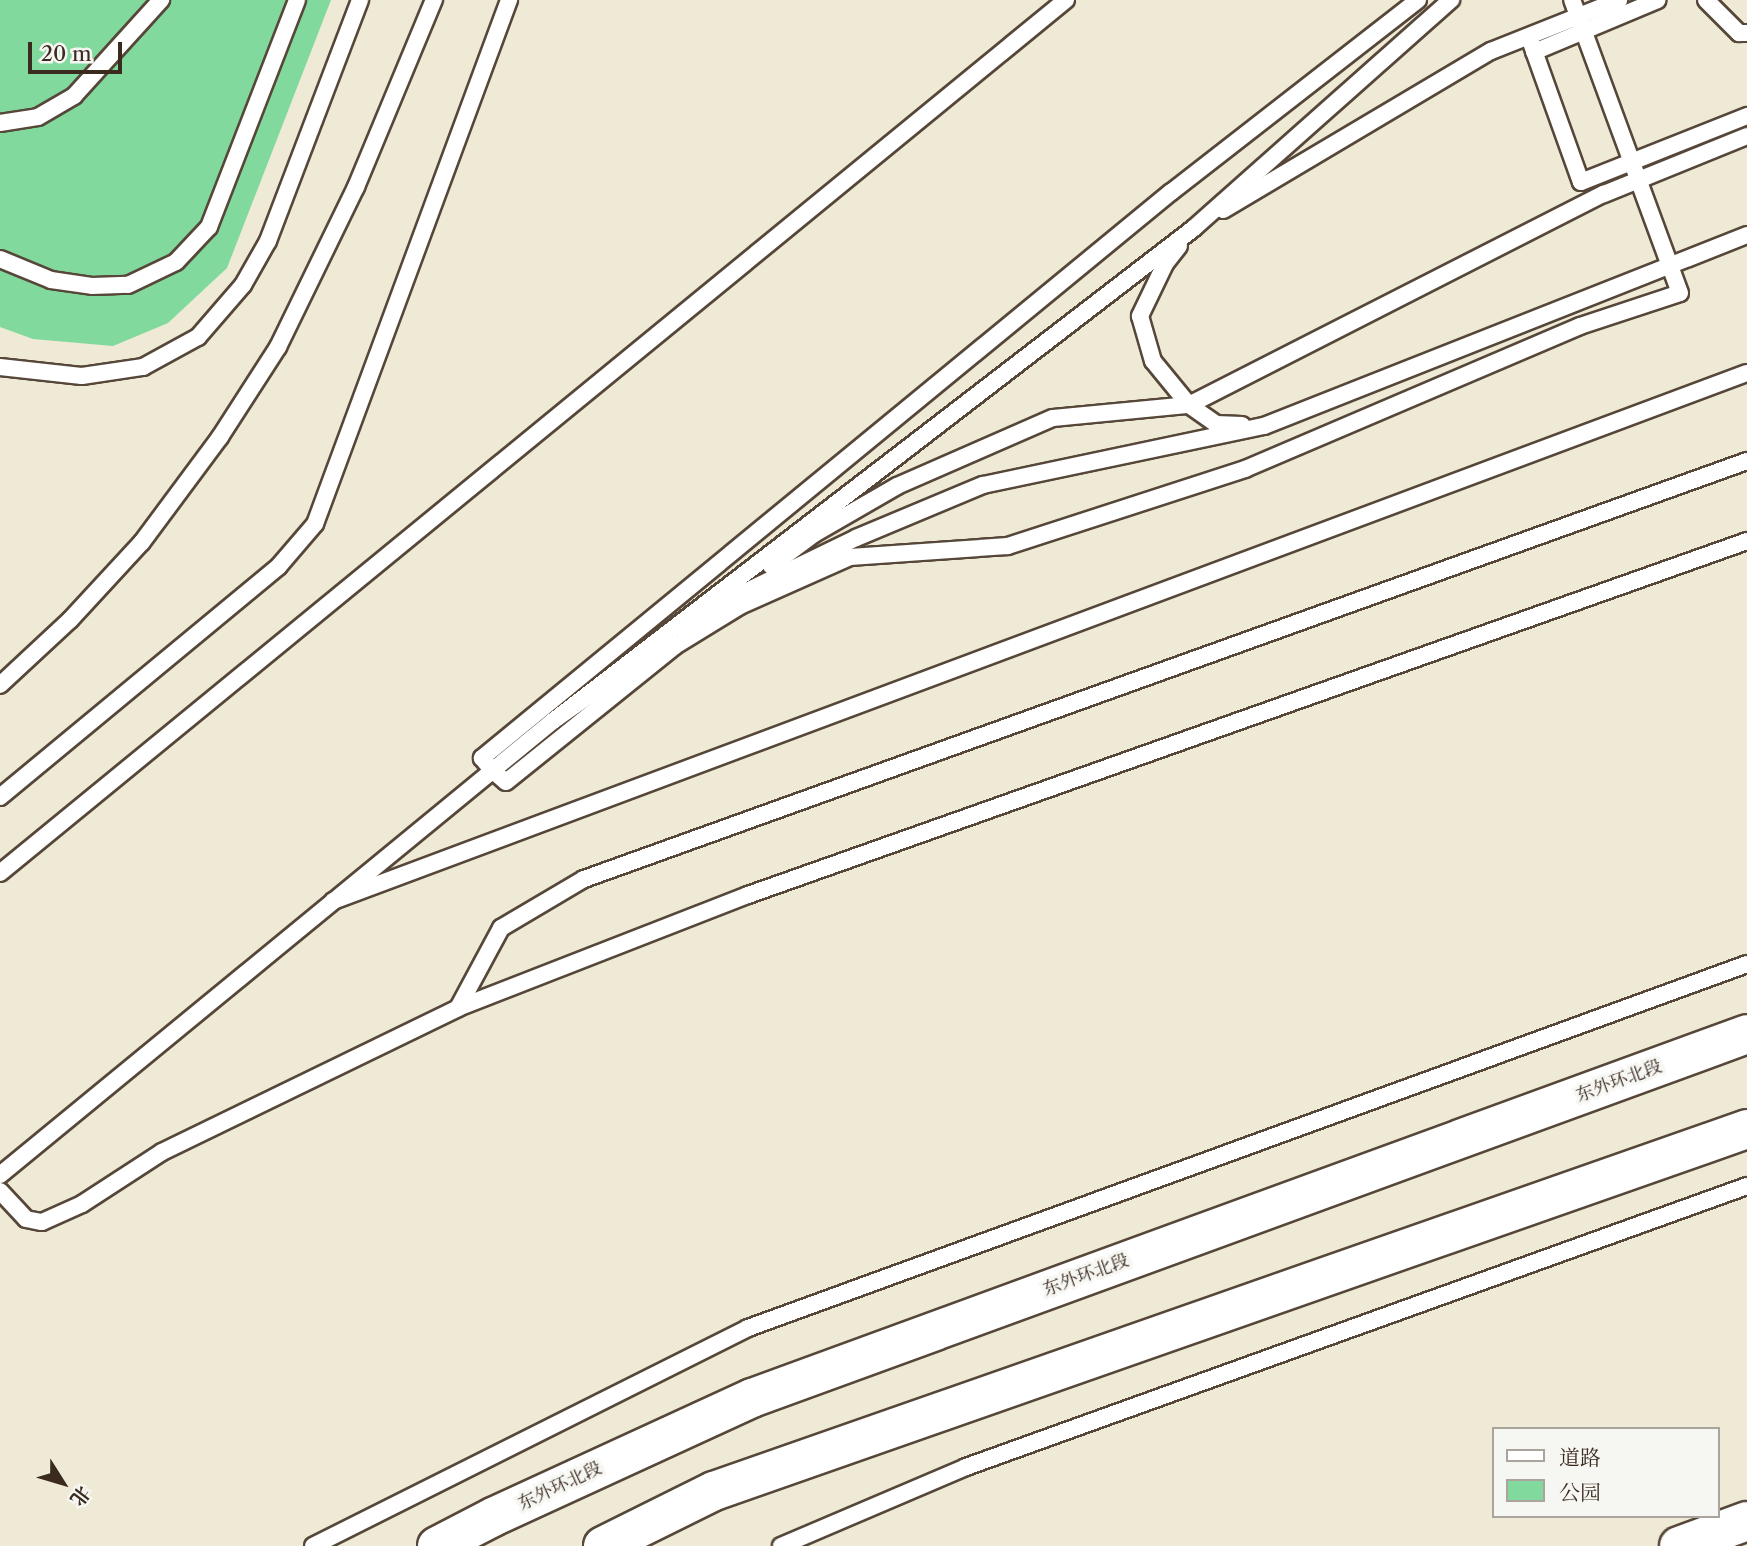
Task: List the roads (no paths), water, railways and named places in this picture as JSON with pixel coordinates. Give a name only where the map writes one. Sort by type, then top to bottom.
[{"type":"main road","name":"东外环北段","points":[[437,1546],[493,1517],[752,1398],[1747,1034]]},
{"type":"main road","points":[[603,1546],[714,1491],[1747,1129]]},
{"type":"main road","points":[[1679,1546],[1747,1521]]},
{"type":"lane","points":[[0,124],[38,117],[74,96],[161,0]]},
{"type":"lane","points":[[0,259],[51,280],[92,286],[128,285],[176,262],[209,227],[297,0]]},
{"type":"lane","points":[[0,367],[82,376],[143,367],[198,337],[243,285],[268,240],[360,0]]},
{"type":"lane","points":[[0,685],[70,621],[142,542],[220,436],[278,347],[356,187],[434,0]]},
{"type":"lane","points":[[0,797],[279,566],[315,524],[509,0]]},
{"type":"lane","points":[[0,873],[1066,0]]},
{"type":"lane","points":[[1418,0],[1160,201],[482,758],[506,782],[675,646],[740,606],[850,557],[1008,546],[1245,469],[1580,326],[1680,293],[1572,0]]},
{"type":"lane","points":[[0,1175],[553,720],[1194,228],[1451,0]]},
{"type":"lane","points":[[1581,24],[1619,0]]},
{"type":"lane","points":[[1264,426],[1216,424],[1189,405],[1153,361],[1140,316],[1166,264],[1194,228],[1491,51],[1531,44],[1581,24],[1658,0]]},
{"type":"lane","points":[[1706,0],[1739,33],[1747,33]]},
{"type":"lane","points":[[1531,44],[1581,182],[1747,116]]},
{"type":"lane","points":[[553,720],[716,607],[814,534],[897,486],[1053,418],[1189,405],[1592,200],[1747,136]]},
{"type":"lane","points":[[716,607],[856,538],[984,485],[1264,426],[1747,234]]},
{"type":"lane","points":[[333,901],[1747,373]]},
{"type":"lane","points":[[458,1008],[501,928],[584,879],[1747,461]]},
{"type":"lane","points":[[0,1191],[26,1219],[42,1222],[82,1203],[162,1152],[458,1008],[748,895],[1747,541]]},
{"type":"lane","points":[[313,1546],[748,1328],[1747,964]]},
{"type":"lane","points":[[781,1546],[966,1467],[1747,1186]]}]
